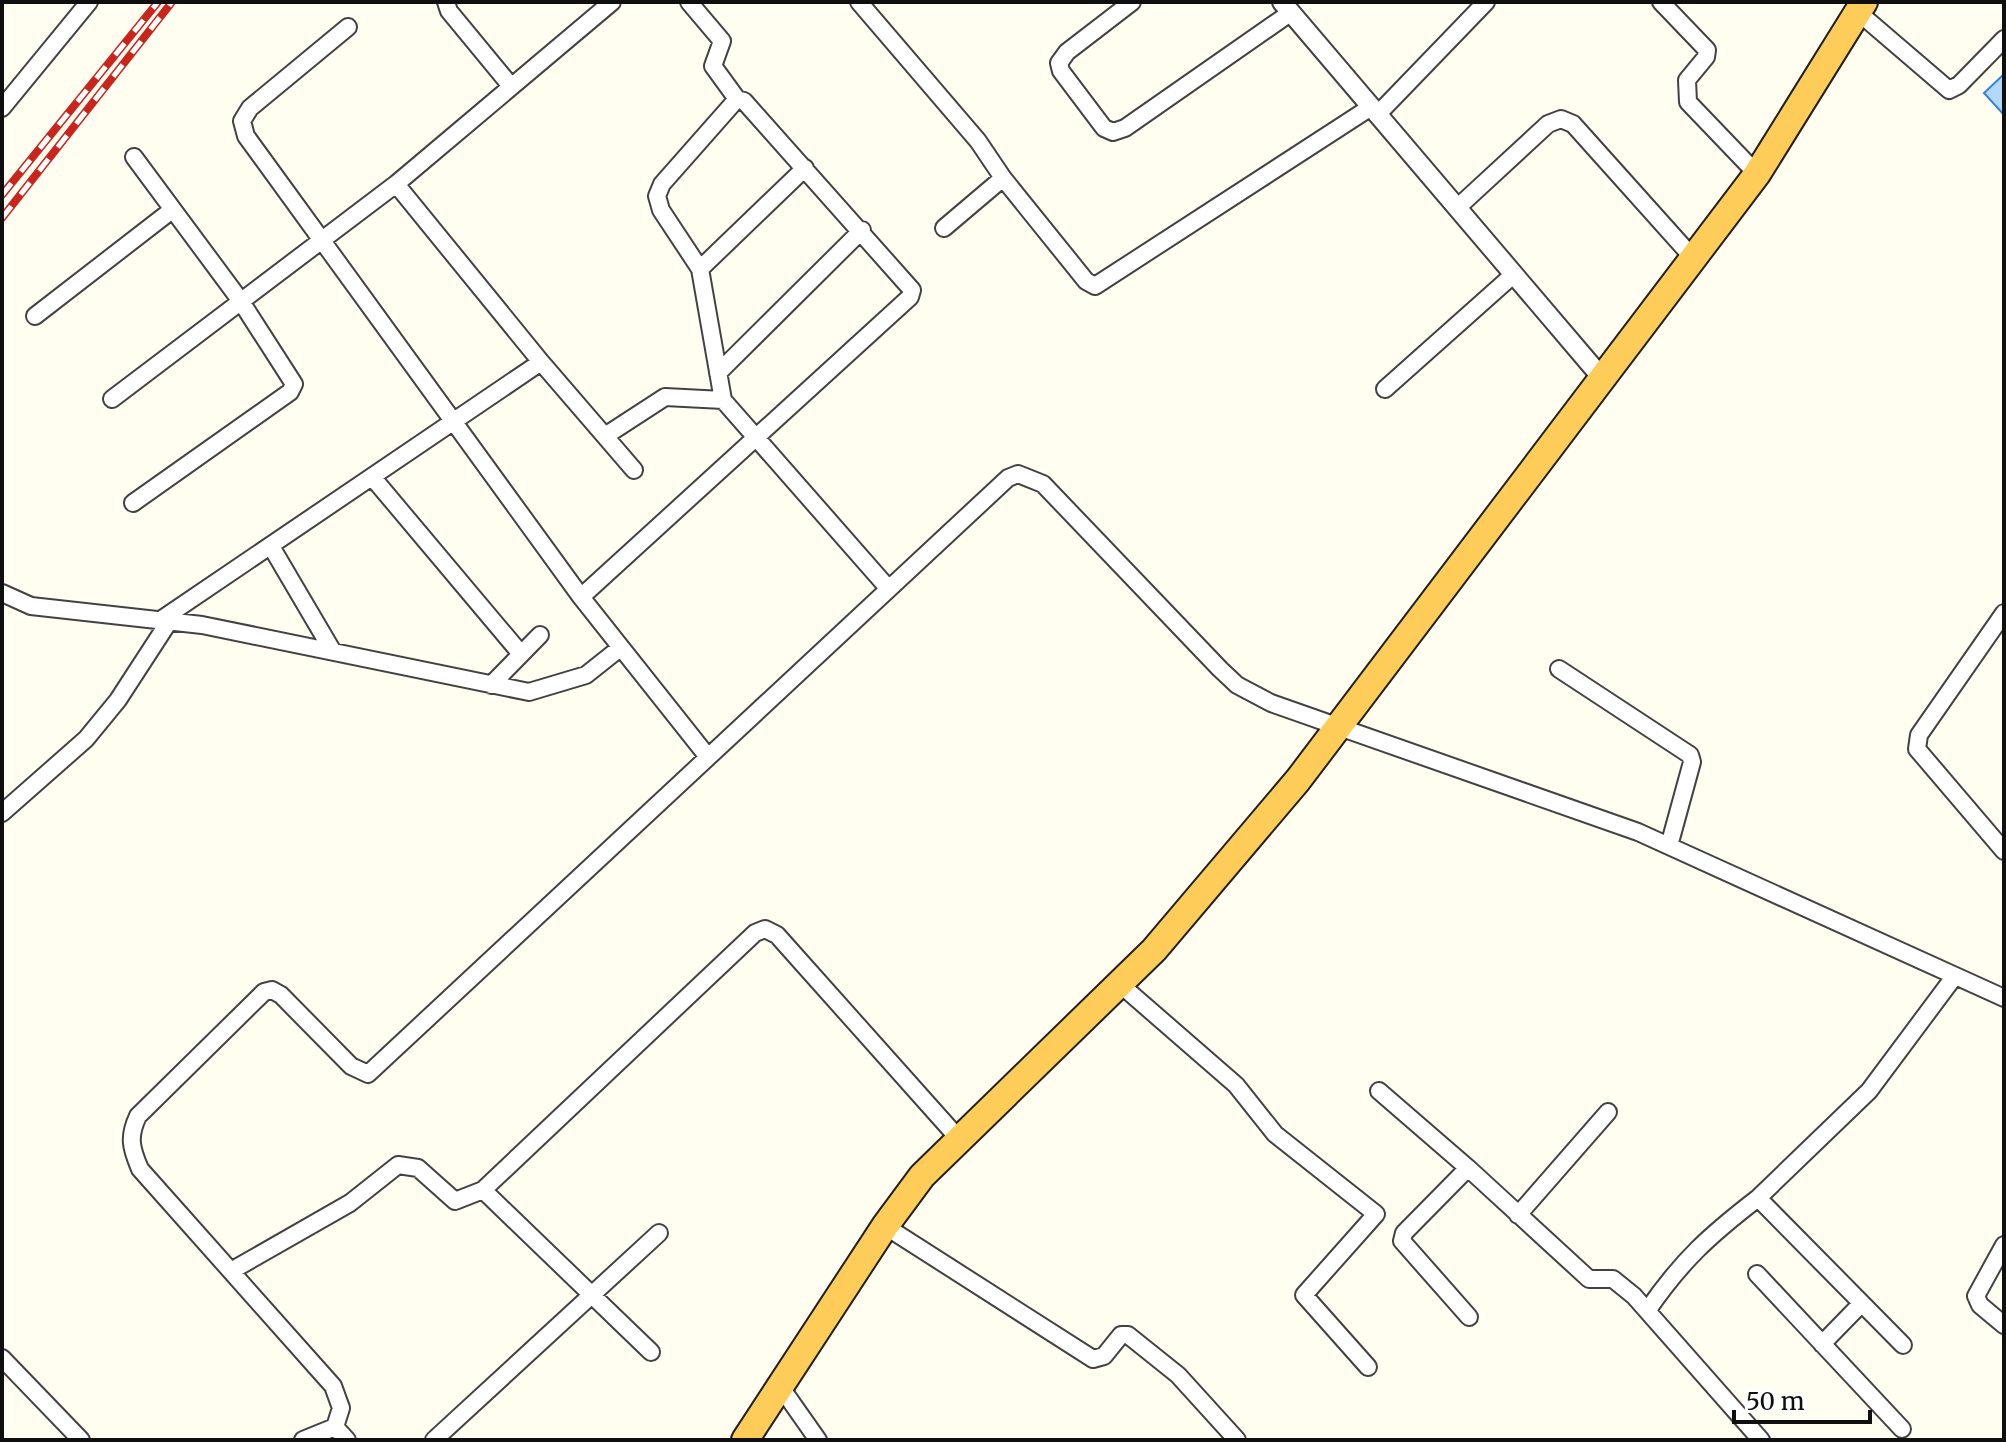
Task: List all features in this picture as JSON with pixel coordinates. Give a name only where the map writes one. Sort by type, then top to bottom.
[{"type":"highway","points":[[745,1440],[885,1226],[922,1176],[1121,985],[1237,857],[1757,174],[1861,7]]},
{"type":"street","points":[[2,108],[89,2]]},
{"type":"street","points":[[446,2],[449,11],[510,85]]},
{"type":"street","points":[[112,399],[396,184],[612,2]]},
{"type":"street","points":[[581,597],[910,297],[912,290],[862,230],[744,101],[737,99],[713,66],[722,41],[689,2]]},
{"type":"street","points":[[859,2],[978,141],[1003,178],[1086,281],[1095,286],[1374,111],[1486,2]]},
{"type":"street","points":[[1132,2],[1067,52],[1059,63],[1061,71],[1095,117],[1113,132],[1125,128],[1286,8],[1602,378]]},
{"type":"street","points":[[1661,2],[1705,44],[1707,50],[1706,57],[1687,80],[1688,102],[1757,174]]},
{"type":"street","points":[[1861,7],[1949,90],[1959,85],[2004,39]]},
{"type":"street","points":[[348,27],[250,108],[242,121],[246,136],[581,597],[708,757]]},
{"type":"street","points":[[737,99],[662,184],[657,196],[661,210],[700,269],[723,400],[888,588]]},
{"type":"street","points":[[1457,208],[1548,124],[1561,119],[1573,124],[1694,259]]},
{"type":"street","points":[[133,503],[290,392],[293,380],[240,300],[134,157]]},
{"type":"street","points":[[700,269],[805,168]]},
{"type":"street","points":[[944,228],[1003,178]]},
{"type":"street","points":[[396,184],[541,362],[634,470]]},
{"type":"street","points":[[35,316],[172,210]]},
{"type":"street","points":[[718,373],[862,230]]},
{"type":"street","points":[[1385,389],[1513,275]]},
{"type":"street","points":[[2,813],[86,739],[118,700],[166,620],[541,362]]},
{"type":"street","points":[[605,436],[665,397],[723,400]]},
{"type":"street","points":[[335,1427],[341,1408],[333,1386],[140,1169],[130,1147],[130,1132],[138,1116],[264,992],[272,990],[281,995],[351,1066],[368,1074],[1008,478],[1026,475],[1043,484],[1237,685],[1271,703],[1638,832],[2004,998]]},
{"type":"street","points":[[373,478],[521,654]]},
{"type":"street","points":[[272,548],[332,650]]},
{"type":"street","points":[[2,593],[24,604],[55,611],[166,620],[464,676],[529,692],[586,675],[620,648]]},
{"type":"street","points":[[2004,613],[1919,735],[1917,749],[2004,851]]},
{"type":"street","points":[[491,685],[540,635]]},
{"type":"street","points":[[1559,669],[1690,755],[1692,762],[1669,846]]},
{"type":"street","points":[[231,1271],[350,1203],[398,1165],[418,1168],[455,1201],[483,1190],[755,933],[765,929],[777,935],[959,1139]]},
{"type":"street","points":[[1647,1311],[1677,1267],[1708,1237],[1758,1198],[1869,1091],[1954,977]]},
{"type":"street","points":[[1121,985],[1236,1085],[1275,1134],[1376,1214],[1304,1295],[1368,1367]]},
{"type":"street","points":[[1379,1091],[1589,1279],[1618,1282],[1761,1440]]},
{"type":"street","points":[[1518,1215],[1608,1112]]},
{"type":"street","points":[[1468,1168],[1404,1233],[1402,1241],[1469,1317]]},
{"type":"street","points":[[483,1190],[651,1352]]},
{"type":"street","points":[[1758,1198],[1903,1345]]},
{"type":"street","points":[[885,1226],[1093,1359],[1104,1356],[1121,1335],[1128,1335],[1178,1375],[1237,1440]]},
{"type":"street","points":[[434,1440],[659,1233]]},
{"type":"street","points":[[2004,1245],[1976,1296],[1980,1305],[2004,1325]]},
{"type":"street","points":[[1757,1274],[1902,1429]]},
{"type":"street","points":[[1822,1344],[1861,1304]]},
{"type":"street","points":[[3,1361],[81,1440]]},
{"type":"street","points":[[780,1386],[818,1440]]},
{"type":"street","points":[[303,1440],[335,1427]]},
{"type":"street","points":[[335,1427],[347,1440]]},
{"type":"water","points":[[2004,74],[2004,115],[1984,93]]},
{"type":"railway","points":[[2,195],[158,2]]},
{"type":"railway","points":[[2,218],[172,2]]}]
